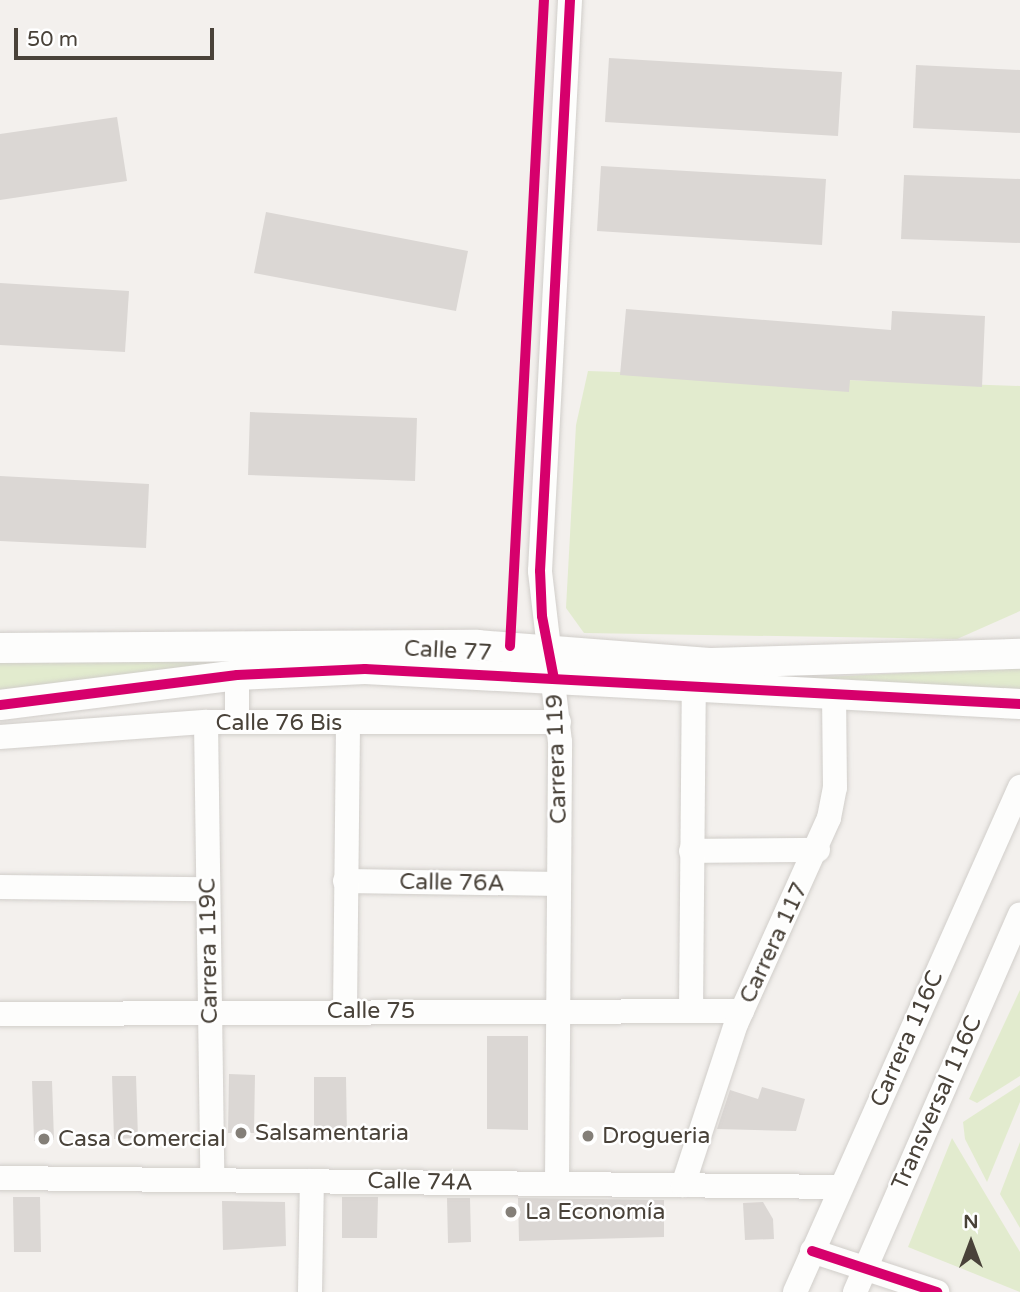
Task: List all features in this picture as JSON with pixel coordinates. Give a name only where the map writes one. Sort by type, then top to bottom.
[{"type":"street","name":"Carrera 119","points":[[557,1183],[559,722],[540,571],[570,0]]},
{"type":"street","name":"Calle 77","points":[[0,648],[477,645],[712,663],[1020,654]]},
{"type":"street","name":"Calle 77","points":[[0,705],[237,676],[397,669],[834,696],[1020,704]]},
{"type":"street","points":[[237,676],[237,722]]},
{"type":"street","points":[[691,1011],[694,688]]},
{"type":"street","name":"Carrera 117","points":[[683,1185],[742,1011],[818,850],[835,788],[834,696]]},
{"type":"street","points":[[43,700],[43,736]]},
{"type":"street","name":"Calle 76 Bis","points":[[0,737],[43,736],[206,722],[559,722]]},
{"type":"street","name":"Carrera 119C","points":[[206,722],[212,1180]]},
{"type":"street","points":[[345,1011],[348,723]]},
{"type":"street","name":"Carrera 116C","points":[[795,1292],[1020,787]]},
{"type":"street","points":[[691,851],[818,850]]},
{"type":"street","name":"Calle 76A","points":[[345,881],[559,884]]},
{"type":"street","points":[[0,887],[207,888]]},
{"type":"street","name":"Transversal 116C","points":[[855,1292],[1020,914]]},
{"type":"street","name":"Calle 75","points":[[0,1014],[742,1011]]},
{"type":"street","name":"Calle 74A","points":[[0,1178],[840,1187]]},
{"type":"street","points":[[310,1292],[312,1181]]},
{"type":"street","points":[[812,1251],[866,1265],[937,1292]]},
{"type":"green space","points":[[588,371],[1020,386],[1020,611],[957,639],[584,633],[566,608],[576,425]]},
{"type":"green space","points":[[294,658],[0,698],[0,660]]},
{"type":"green space","points":[[1020,667],[1020,695],[718,673],[807,678]]},
{"type":"green space","points":[[1020,990],[1020,1076],[977,1103],[969,1099]]},
{"type":"green space","points":[[1020,1085],[1020,1102],[987,1182],[965,1139],[963,1122]]},
{"type":"green space","points":[[952,1138],[1020,1252],[1020,1292],[908,1247]]},
{"type":"green space","points":[[1020,1142],[1020,1228],[1000,1194]]},
{"type":"building","points":[[609,58],[842,72],[838,136],[605,122]]},
{"type":"building","points":[[916,65],[1020,70],[1020,133],[913,128]]},
{"type":"building","points":[[117,117],[127,181],[0,200],[0,134]]},
{"type":"building","points":[[601,166],[826,179],[822,245],[597,231]]},
{"type":"building","points":[[904,175],[1020,179],[1020,243],[901,239]]},
{"type":"building","points":[[266,212],[468,251],[456,311],[254,273]]},
{"type":"building","points":[[0,283],[129,291],[125,352],[0,345]]},
{"type":"building","points":[[626,309],[891,330],[892,311],[985,316],[982,387],[850,380],[849,392],[620,375]]},
{"type":"building","points":[[250,412],[417,418],[415,481],[248,475]]},
{"type":"building","points":[[0,476],[149,484],[146,548],[0,541]]},
{"type":"building","points":[[487,1036],[528,1036],[528,1130],[487,1129]]},
{"type":"building","points":[[229,1074],[255,1075],[254,1133],[228,1133]]},
{"type":"building","points":[[112,1076],[136,1076],[138,1138],[114,1139]]},
{"type":"building","points":[[314,1077],[346,1077],[347,1136],[314,1136]]},
{"type":"building","points":[[32,1081],[52,1081],[54,1140],[34,1141]]},
{"type":"building","points":[[762,1087],[805,1099],[796,1131],[717,1129],[730,1090],[758,1099]]},
{"type":"building","points":[[13,1197],[40,1197],[41,1252],[14,1252]]},
{"type":"building","points":[[342,1197],[378,1197],[377,1238],[342,1238]]},
{"type":"building","points":[[447,1198],[470,1198],[471,1242],[448,1243]]},
{"type":"building","points":[[518,1198],[664,1200],[664,1237],[519,1241]]},
{"type":"building","points":[[222,1201],[285,1202],[286,1246],[223,1250]]},
{"type":"building","points":[[763,1202],[773,1219],[774,1239],[745,1240],[743,1203]]},
{"type":"cycle path","points":[[510,646],[544,0]]},
{"type":"cycle path","points":[[554,679],[542,616],[540,571],[570,0]]},
{"type":"cycle path","points":[[0,705],[237,675],[365,669],[1020,704]]},
{"type":"cycle path","points":[[812,1251],[937,1292]]},
{"type":"place","name":"Salsamentaria","points":[[241,1133]]},
{"type":"place","name":"Drogueria","points":[[588,1136]]},
{"type":"place","name":"Casa Comercial","points":[[44,1139]]},
{"type":"place","name":"La Economía","points":[[511,1212]]}]
